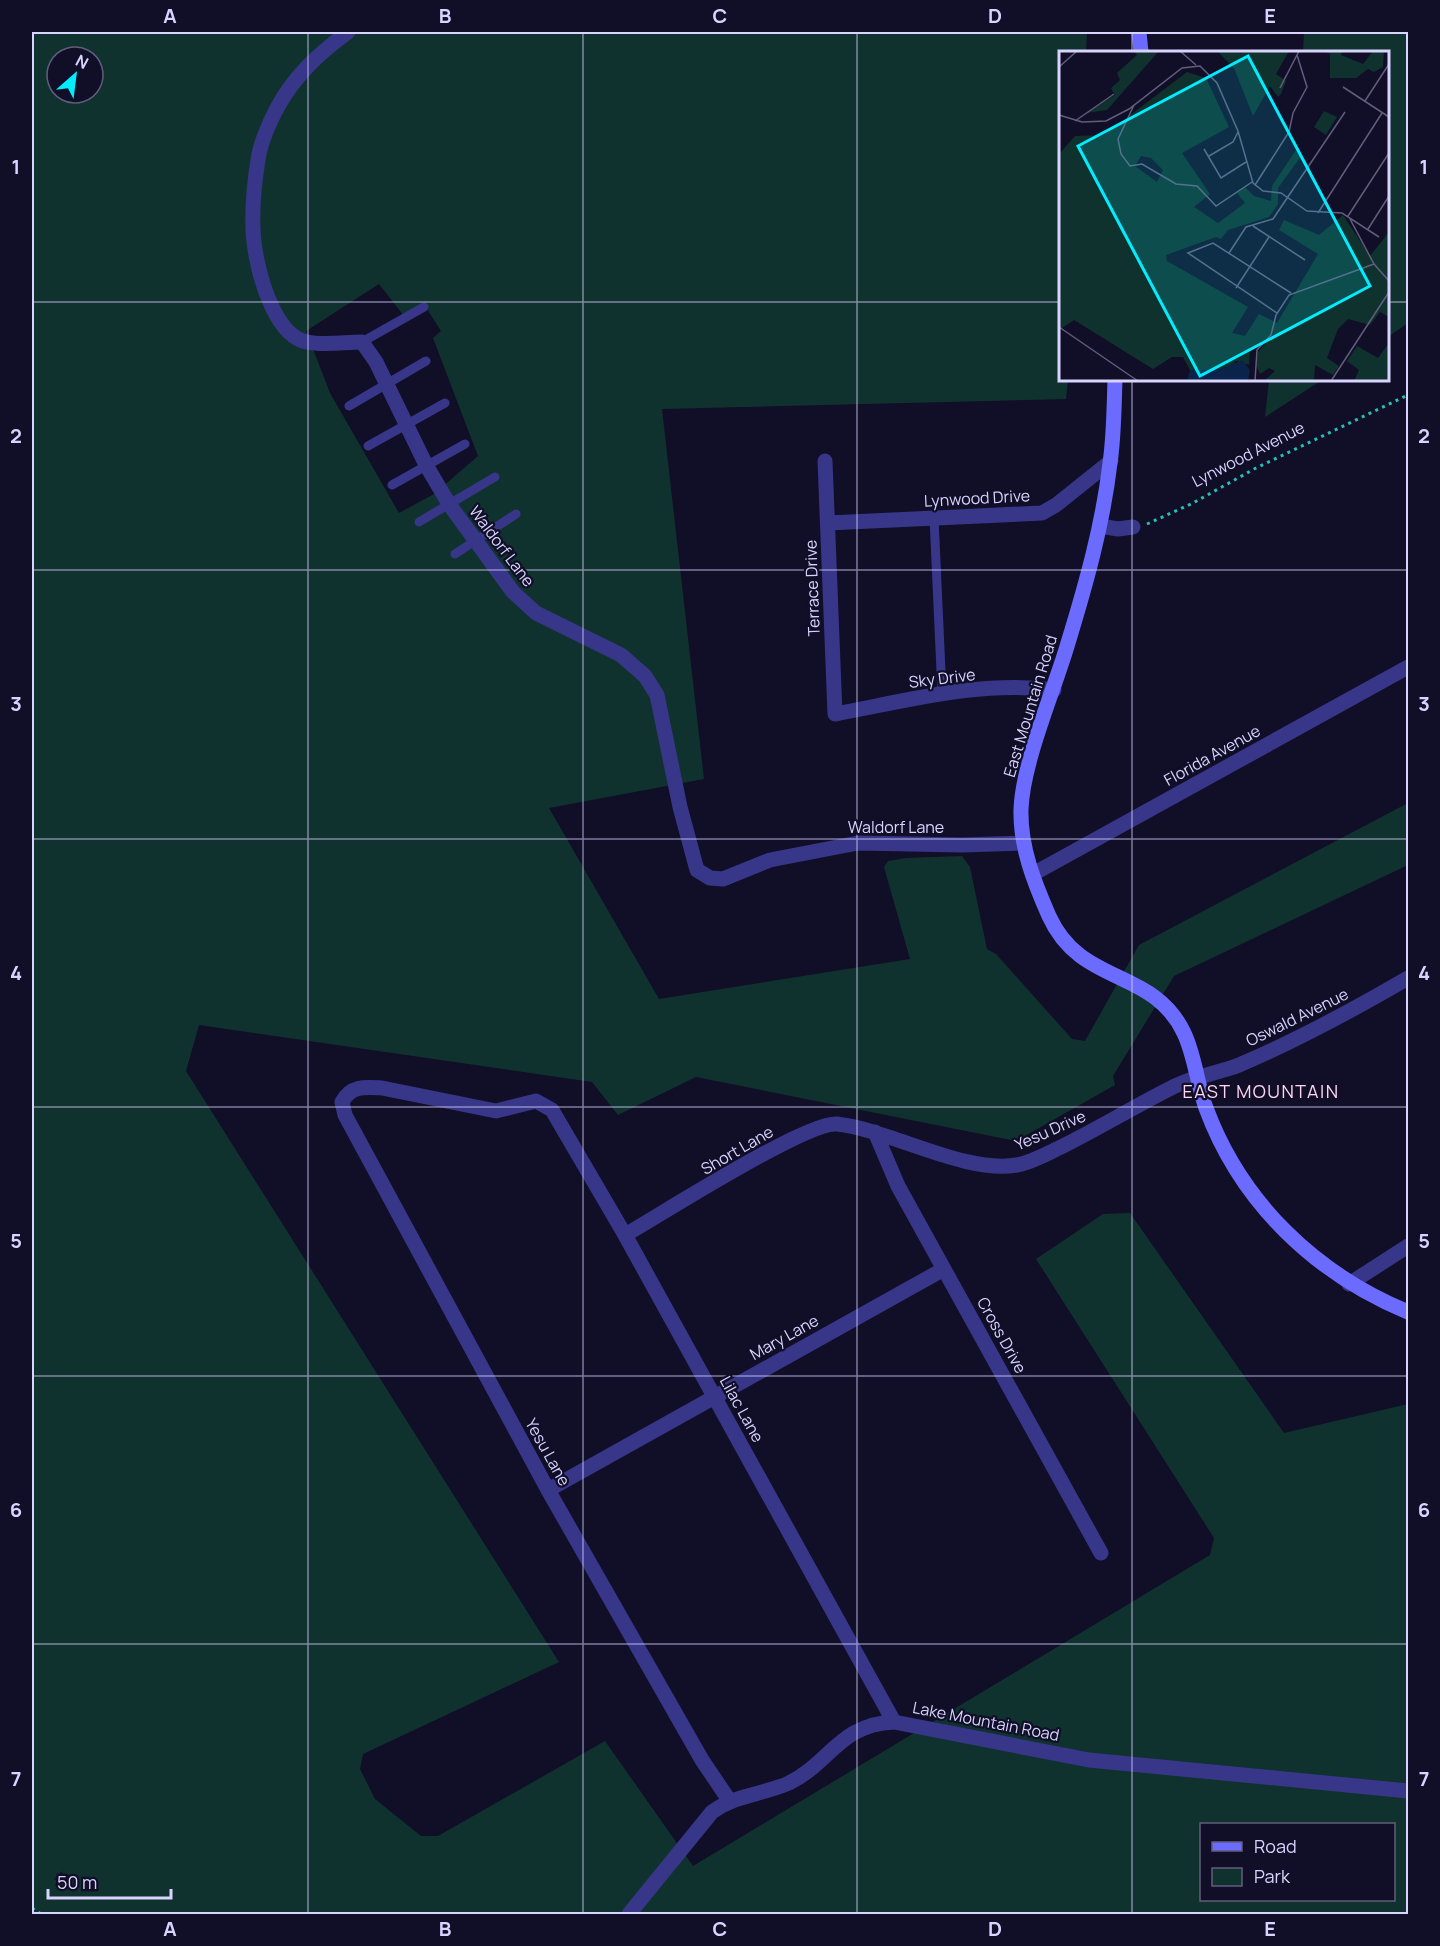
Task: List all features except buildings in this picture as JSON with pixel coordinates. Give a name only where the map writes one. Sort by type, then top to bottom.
[{"type":"street","points":[[348,32],[306,66],[274,114],[258,157],[254,203],[255,237],[257,260],[273,308],[285,330],[306,342],[362,342]]},
{"type":"street","points":[[1139,32],[1141,51]]},
{"type":"street","name":"Waldorf Lane","points":[[362,342],[387,384],[426,465],[448,504],[522,602],[536,613],[621,655],[636,665],[651,683],[660,705],[693,860],[703,876],[723,879],[770,860],[858,843],[962,845],[1023,843]]},
{"type":"street","name":"East Mountain Road","points":[[1116,381],[1111,461],[1100,526],[1054,690],[1025,780],[1021,810],[1023,843],[1049,915],[1067,946],[1095,967],[1154,995],[1170,1010],[1188,1043],[1213,1125],[1244,1182],[1283,1230],[1315,1259],[1349,1284],[1408,1312]]},
{"type":"street","name":"Terrace Drive","points":[[825,461],[835,714]]},
{"type":"street","name":"Lynwood Drive","points":[[828,523],[1042,513],[1056,505],[1111,461]]},
{"type":"street","points":[[1100,526],[1118,529],[1133,527]]},
{"type":"street","name":"Florida Avenue","points":[[1033,874],[1408,667]]},
{"type":"street","name":"Sky Drive","points":[[835,714],[942,693],[1034,687],[1054,690]]},
{"type":"street","name":"Oswald Avenue","points":[[1197,1078],[1240,1064],[1340,1019],[1408,978]]},
{"type":"street","name":"Yesu Drive","points":[[875,1132],[920,1148],[977,1162],[1017,1165],[1032,1161],[1112,1122],[1177,1084],[1197,1078]]},
{"type":"street","name":"Yesu Lane","points":[[555,1115],[546,1104],[536,1101],[496,1111],[382,1088],[365,1087],[346,1094],[342,1102],[345,1115],[548,1490],[702,1760],[729,1800]]},
{"type":"street","name":"Lilac Lane","points":[[555,1115],[625,1235],[894,1722]]},
{"type":"street","name":"Short Lane","points":[[625,1235],[812,1128],[834,1124],[875,1132]]},
{"type":"street","name":"Cross Drive","points":[[875,1132],[898,1186],[1101,1553]]},
{"type":"street","points":[[1349,1284],[1408,1246]]},
{"type":"street","name":"Mary Lane","points":[[548,1490],[944,1269]]},
{"type":"street","name":"Lake Mountain Road","points":[[629,1914],[702,1823],[729,1800],[789,1783],[850,1734],[876,1723],[894,1722],[1089,1760],[1408,1791]]},
{"type":"lane","points":[[362,342],[424,308]]},
{"type":"lane","points":[[348,406],[426,361]]},
{"type":"lane","points":[[368,446],[445,403]]},
{"type":"lane","points":[[392,485],[465,444]]},
{"type":"lane","points":[[418,522],[495,477]]},
{"type":"lane","points":[[455,554],[516,514]]},
{"type":"lane","points":[[934,518],[942,693]]},
{"type":"path","name":"Lynwood Avenue","points":[[1133,527],[1146,525],[1193,503],[1256,468],[1408,394]]},
{"type":"path","points":[[32,1908],[41,1914]]},
{"type":"green space","points":[[32,32],[1087,32],[1086,51],[1059,51],[1059,381],[1068,381],[1066,399],[662,409],[704,779],[549,808],[659,999],[910,959],[884,867],[888,861],[906,858],[962,856],[970,867],[987,949],[996,954],[1072,1039],[1085,1041],[1139,945],[1408,803],[1408,865],[1174,976],[1113,1076],[1115,1085],[1016,1141],[696,1077],[618,1115],[592,1082],[199,1025],[186,1071],[559,1662],[363,1754],[360,1769],[375,1799],[421,1836],[438,1836],[605,1741],[693,1866],[1210,1555],[1214,1538],[1036,1259],[1103,1214],[1130,1213],[1284,1433],[1408,1404],[1408,1914],[32,1914]],"holes":[[[379,284],[408,321],[427,309],[441,331],[433,338],[478,456],[434,494],[399,513],[330,393],[306,331]]]},
{"type":"green space","points":[[1304,32],[1408,32],[1408,323],[1389,336],[1389,51],[1303,51]]},
{"type":"green space","points":[[1269,381],[1320,381],[1265,417]]},
{"type":"district","name":"EAST MOUNTAIN","points":[[1261,1091]]}]
